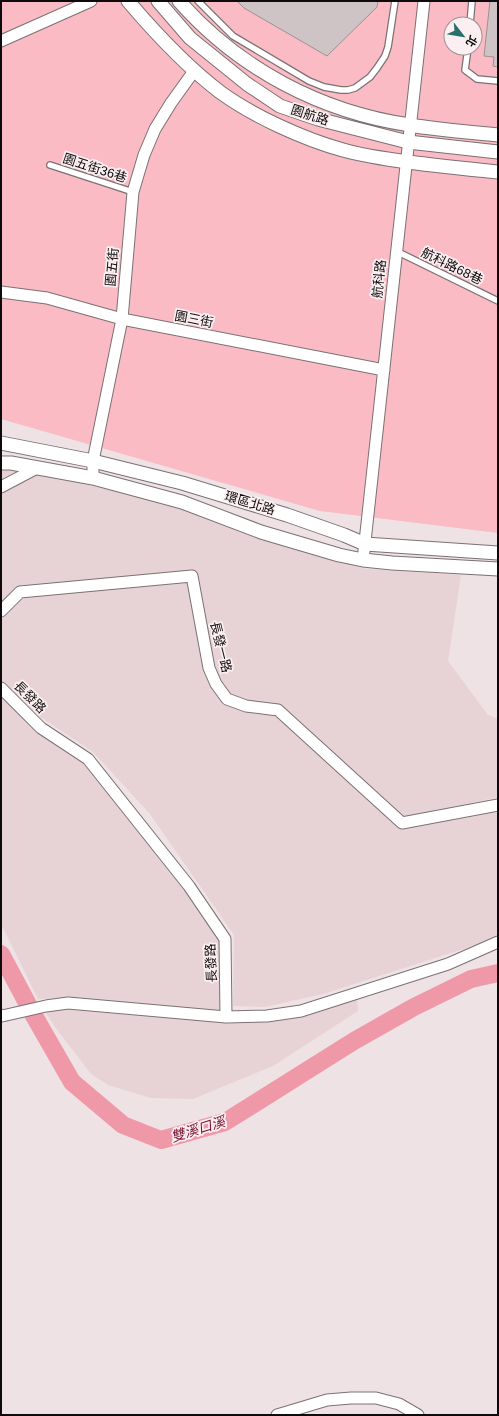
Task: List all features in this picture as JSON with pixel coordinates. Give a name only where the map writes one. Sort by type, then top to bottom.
[{"type":"street","points":[[1,41],[91,1]]},
{"type":"street","points":[[128,1],[150,28],[194,71],[221,92],[248,109],[273,122],[313,140],[342,150],[371,157],[442,167],[498,172]]},
{"type":"street","name":"園航路","points":[[158,1],[190,38],[247,84],[280,106],[318,119],[408,142],[498,152]]},
{"type":"street","points":[[179,1],[231,50],[256,68],[282,84],[329,105],[358,114],[410,125],[498,135]]},
{"type":"street","name":"航科路","points":[[363,560],[424,1]]},
{"type":"street","name":"園五街","points":[[93,478],[93,461],[122,319],[134,192],[144,155],[155,129],[171,103],[194,71]]},
{"type":"street","name":"園三街","points":[[1,292],[47,298],[122,319],[384,370]]},
{"type":"street","name":"環區北路","points":[[1,443],[93,461],[182,483],[294,517],[365,544],[498,553]]},
{"type":"street","name":"環區北路","points":[[1,463],[11,463],[93,478],[182,502],[261,532],[339,555],[363,560],[392,563],[498,569]]},
{"type":"street","points":[[1,487],[38,468]]},
{"type":"street","name":"長發一路","points":[[1,611],[20,592],[192,576],[209,668],[216,684],[227,699],[246,706],[278,710],[402,823],[498,805]]},
{"type":"street","name":"長發路","points":[[1,688],[41,728],[88,759],[189,886],[225,939],[226,1017]]},
{"type":"street","points":[[2,1016],[46,1006],[68,1003],[226,1017],[267,1016],[301,1011],[448,964],[498,942]]},
{"type":"street","points":[[277,1415],[327,1400],[351,1398],[376,1398],[399,1404],[418,1415]]},
{"type":"lane","points":[[198,1],[233,36],[309,81],[324,87],[341,90],[348,90],[362,84],[370,77],[385,56],[388,47],[395,1]]},
{"type":"lane","points":[[471,16],[472,1]]},
{"type":"lane","points":[[467,56],[466,70],[477,79],[498,81]]},
{"type":"lane","name":"園五街36巷","points":[[50,165],[134,192]]},
{"type":"lane","name":"航科路68巷","points":[[396,252],[498,301]]},
{"type":"shaded area","points":[[1,1],[498,1],[498,533],[320,511],[1,419]]},
{"type":"shaded area","points":[[1,469],[25,469],[1,484]]},
{"type":"shaded area","points":[[38,472],[184,509],[279,542],[366,569],[461,575],[448,661],[488,715],[498,719],[498,797],[403,818],[285,708],[245,701],[229,693],[213,665],[196,573],[18,590],[1,607],[1,489]]},
{"type":"shaded area","points":[[187,583],[203,667],[221,700],[242,710],[277,715],[403,828],[498,810],[498,938],[323,994],[265,1007],[233,1006],[234,935],[150,814],[93,752],[39,716],[1,681],[1,617],[22,597]]},
{"type":"shaded area","points":[[1,693],[38,731],[86,765],[180,882],[220,939],[221,1012],[68,998],[38,999],[1,924]]},
{"type":"shaded area","points":[[351,1000],[357,1000],[358,1011],[273,1066],[193,1099],[151,1098],[108,1085],[91,1074],[44,1010],[65,1008],[231,1022],[272,1020],[345,1003]]},
{"type":"building","points":[[237,1],[378,1],[377,7],[327,56],[244,8]]},
{"type":"building","points":[[490,1],[498,1],[498,67],[493,66],[494,57],[484,56]]},
{"type":"waterway","name":"雙溪口溪","points":[[1,954],[72,1082],[123,1125],[161,1140],[225,1122],[354,1041],[414,1007],[471,979],[498,973]]}]
